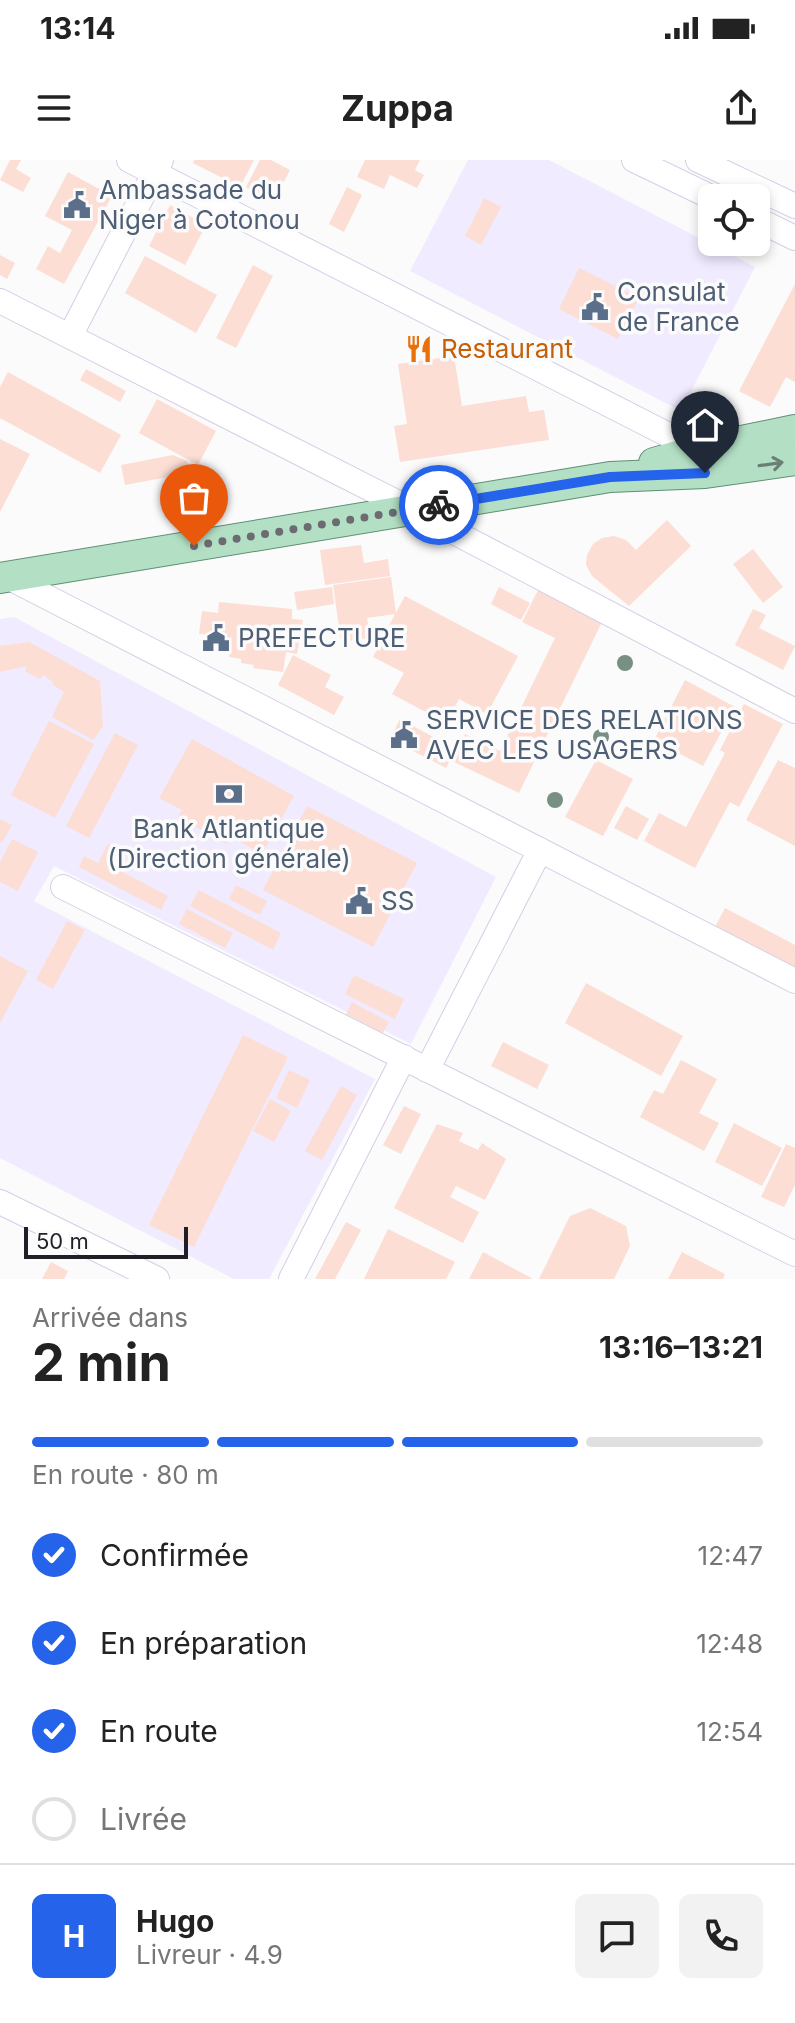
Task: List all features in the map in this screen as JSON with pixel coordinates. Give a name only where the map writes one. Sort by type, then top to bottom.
[{"type":"main road","points":[[610,477],[698,450],[795,430]]},
{"type":"main road","points":[[3,576],[610,477],[705,473],[795,460]]},
{"type":"street","points":[[129,160],[158,166],[698,450]]},
{"type":"street","points":[[634,160],[698,191]]},
{"type":"street","points":[[698,160],[795,206]]},
{"type":"street","points":[[70,336],[158,166]]},
{"type":"street","points":[[770,226],[795,238]]},
{"type":"street","points":[[0,301],[412,510],[795,711]]},
{"type":"street","points":[[3,576],[795,981]]},
{"type":"street","points":[[427,1070],[540,850]]},
{"type":"street","points":[[63,887],[795,1254]]},
{"type":"street","points":[[291,1279],[404,1057]]},
{"type":"street","points":[[0,1202],[157,1279]]},
{"type":"shaded area","points":[[468,160],[549,160],[698,237],[698,256],[734,256],[755,267],[681,411],[410,271]]},
{"type":"shaded area","points":[[14,617],[496,877],[411,1044],[54,866],[34,901],[375,1079],[269,1279],[234,1279],[0,1158],[0,619]]},
{"type":"building","points":[[10,160],[21,160],[16,169],[31,178],[23,192],[0,180]]},
{"type":"building","points":[[194,160],[254,160],[240,187],[193,163]]},
{"type":"building","points":[[260,160],[271,160],[290,170],[274,201],[246,187]]},
{"type":"building","points":[[365,160],[420,160],[415,170],[424,175],[417,188],[390,175],[384,189],[357,177]]},
{"type":"building","points":[[68,172],[112,196],[64,284],[36,269],[48,246],[60,253],[72,230],[45,216]]},
{"type":"building","points":[[347,187],[362,195],[344,232],[329,224]]},
{"type":"building","points":[[484,198],[501,207],[481,245],[465,236]]},
{"type":"building","points":[[170,205],[206,225],[185,265],[149,246]]},
{"type":"building","points":[[0,255],[15,263],[7,279],[0,275]]},
{"type":"building","points":[[145,256],[217,295],[196,333],[125,293]]},
{"type":"building","points":[[253,265],[273,276],[236,348],[216,338]]},
{"type":"building","points":[[579,268],[639,298],[618,339],[559,309]]},
{"type":"building","points":[[795,284],[795,382],[786,377],[770,407],[739,391]]},
{"type":"building","points":[[454,356],[462,406],[526,396],[529,412],[544,410],[549,440],[400,462],[394,426],[407,424],[398,364]]},
{"type":"building","points":[[86,369],[126,391],[120,402],[80,380]]},
{"type":"building","points":[[8,372],[121,435],[100,473],[0,418],[0,387]]},
{"type":"building","points":[[157,399],[216,431],[198,465],[139,433]]},
{"type":"building","points":[[0,439],[30,454],[0,512]]},
{"type":"building","points":[[173,455],[187,461],[189,473],[125,485],[121,465]]},
{"type":"building","points":[[667,520],[691,546],[629,606],[592,576],[586,565],[587,555],[593,544],[602,538],[614,536],[626,540],[636,550]]},
{"type":"building","points":[[361,545],[364,563],[388,559],[390,576],[325,585],[320,550]]},
{"type":"building","points":[[753,549],[783,587],[763,603],[733,564]]},
{"type":"building","points":[[391,577],[396,613],[405,596],[518,656],[487,714],[459,699],[446,723],[392,694],[404,673],[373,657],[395,614],[367,618],[370,638],[341,642],[333,585]]},
{"type":"building","points":[[332,587],[334,604],[297,610],[294,592]]},
{"type":"building","points":[[499,587],[530,603],[521,620],[491,604]]},
{"type":"building","points":[[538,590],[602,622],[519,793],[452,761],[465,734],[500,751],[555,638],[522,622]]},
{"type":"building","points":[[219,602],[292,609],[292,619],[303,620],[297,654],[286,652],[283,672],[241,663],[241,659],[229,657],[230,652],[220,651],[220,644],[209,644],[209,635],[199,634],[202,611],[218,613]]},
{"type":"building","points":[[753,609],[766,615],[759,628],[795,646],[783,670],[735,645]]},
{"type":"building","points":[[29,642],[100,681],[103,726],[93,740],[52,717],[64,692],[53,682],[43,675],[40,679],[25,671],[27,666],[0,672],[0,646]]},
{"type":"building","points":[[293,655],[331,675],[325,687],[344,697],[334,715],[278,685]]},
{"type":"building","points":[[685,680],[735,707],[703,766],[654,740]]},
{"type":"building","points":[[744,704],[783,724],[739,807],[730,802],[695,868],[644,841],[659,813],[686,827],[725,753],[720,750]]},
{"type":"building","points":[[400,719],[456,749],[446,768],[390,739]]},
{"type":"building","points":[[49,721],[94,744],[55,818],[11,795]]},
{"type":"building","points":[[115,733],[138,745],[89,838],[66,826]]},
{"type":"building","points":[[192,739],[294,796],[262,854],[230,836],[226,844],[178,817],[182,810],[159,798]]},
{"type":"building","points":[[596,760],[633,779],[603,836],[565,817]]},
{"type":"building","points":[[778,760],[795,768],[795,846],[746,820]]},
{"type":"building","points":[[307,806],[417,863],[373,947],[263,890]]},
{"type":"building","points":[[626,806],[649,819],[637,840],[614,828]]},
{"type":"building","points":[[0,819],[12,825],[2,843],[0,841]]},
{"type":"building","points":[[12,839],[38,852],[18,891],[0,882],[0,862]]},
{"type":"building","points":[[108,844],[123,852],[115,868],[168,896],[161,910],[79,867],[84,856],[98,863]]},
{"type":"building","points":[[236,885],[267,901],[260,915],[229,899]]},
{"type":"building","points":[[199,890],[281,933],[273,950],[190,906]]},
{"type":"building","points":[[725,908],[795,945],[795,972],[714,929]]},
{"type":"building","points":[[187,909],[233,933],[225,948],[179,924]]},
{"type":"building","points":[[67,921],[85,930],[53,989],[36,980]]},
{"type":"building","points":[[0,956],[28,971],[0,1023]]},
{"type":"building","points":[[354,975],[404,999],[395,1019],[345,994]]},
{"type":"building","points":[[586,983],[683,1036],[661,1076],[565,1023]]},
{"type":"building","points":[[352,1002],[389,1022],[383,1033],[346,1014]]},
{"type":"building","points":[[243,1035],[288,1057],[194,1247],[149,1225]]},
{"type":"building","points":[[503,1042],[549,1065],[537,1089],[491,1066]]},
{"type":"building","points":[[681,1060],[717,1079],[699,1113],[719,1123],[704,1151],[640,1117],[654,1090],[663,1094]]},
{"type":"building","points":[[289,1070],[310,1080],[297,1108],[276,1098]]},
{"type":"building","points":[[341,1086],[357,1095],[322,1160],[305,1151]]},
{"type":"building","points":[[270,1099],[291,1111],[274,1142],[253,1131]]},
{"type":"building","points":[[404,1106],[421,1114],[401,1154],[383,1145]]},
{"type":"building","points":[[734,1123],[782,1148],[762,1186],[715,1162]]},
{"type":"building","points":[[437,1124],[463,1133],[459,1141],[478,1150],[482,1143],[506,1159],[485,1200],[456,1186],[450,1197],[479,1212],[463,1243],[394,1208]]},
{"type":"building","points":[[786,1144],[795,1148],[795,1185],[784,1207],[761,1197]]},
{"type":"building","points":[[590,1208],[626,1226],[630,1246],[614,1279],[539,1279],[570,1216]]},
{"type":"building","points":[[346,1222],[361,1230],[335,1279],[315,1279]]},
{"type":"building","points":[[388,1229],[455,1262],[446,1279],[364,1279]]},
{"type":"building","points":[[483,1252],[533,1279],[469,1279]]},
{"type":"building","points":[[682,1252],[725,1274],[723,1279],[668,1279]]},
{"type":"building","points":[[51,1262],[68,1271],[64,1279],[42,1279]]},
{"type":"way so far","points":[[194,546],[439,505]]},
{"type":"place","name":"Ambassade du Niger à Cotonou","points":[[77,205]]},
{"type":"place","name":"Consulat de France","points":[[595,307]]},
{"type":"place","name":"Restaurant","points":[[419,349]]},
{"type":"place","name":"PREFECTURE","points":[[216,638]]},
{"type":"place","name":"SERVICE DES RELATIONS AVEC LES USAGERS","points":[[404,735]]},
{"type":"place","name":"Bank Atlantique (Direction générale)","points":[[229,794]]},
{"type":"place","name":"SS","points":[[359,901]]},
{"type":"route","points":[[439,505],[610,477],[705,473]]}]
